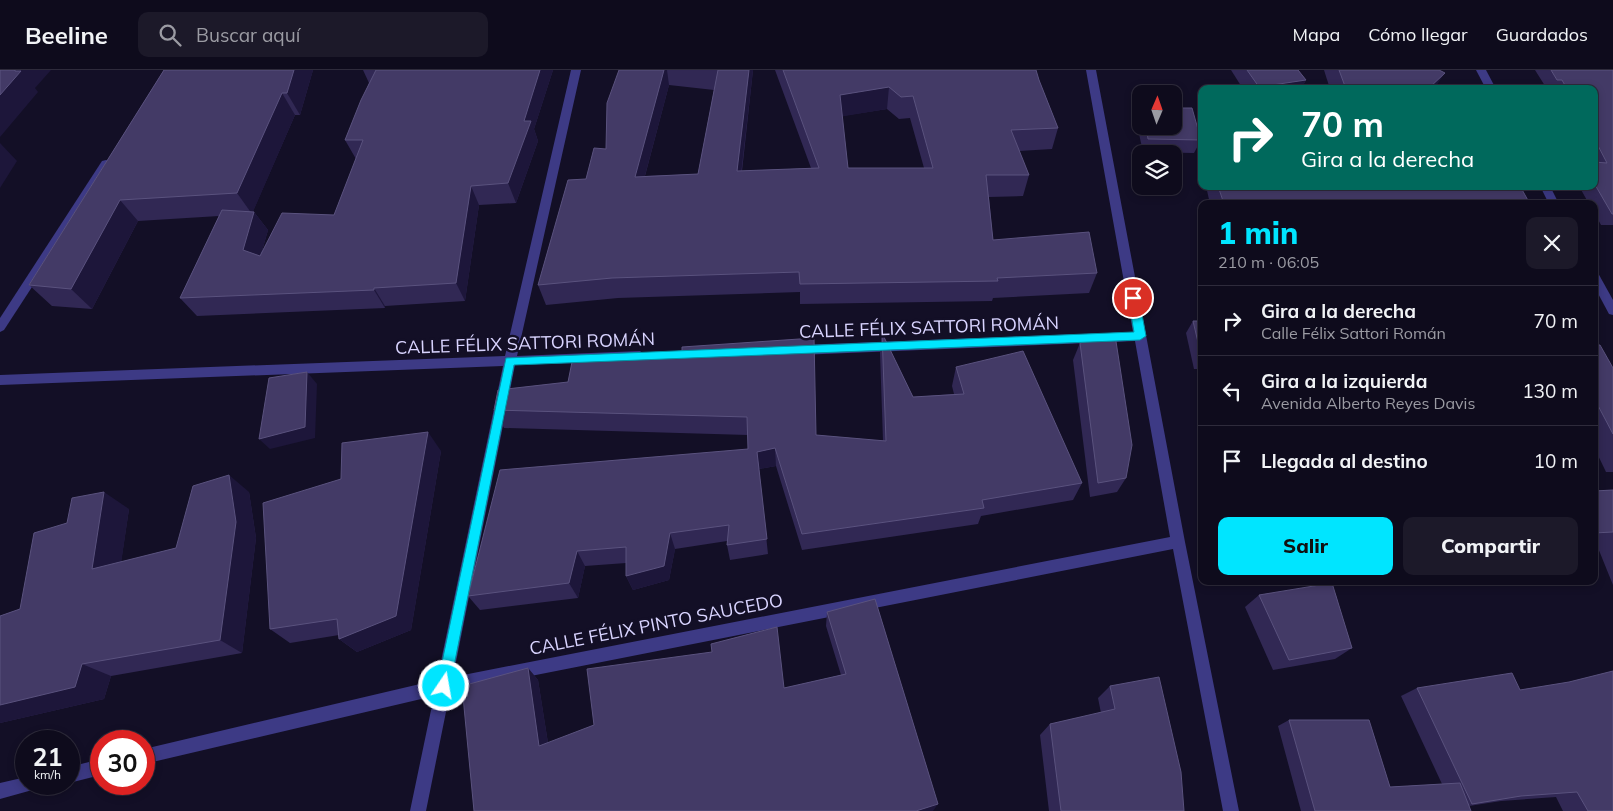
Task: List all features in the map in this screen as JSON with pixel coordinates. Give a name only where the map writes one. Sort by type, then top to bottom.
[{"type":"street","points":[[418,811],[510,361],[576,70]]},
{"type":"street","points":[[1091,70],[1178,542],[1231,811]]},
{"type":"street","points":[[1481,70],[1489,85]]},
{"type":"street","points":[[0,328],[112,153]]},
{"type":"street","points":[[1598,284],[1613,312]]},
{"type":"street","name":"CALLE FÉLIX SATTORI ROMÁN","points":[[786,350],[1140,336]]},
{"type":"street","name":"CALLE FÉLIX SATTORI ROMÁN","points":[[0,380],[648,356]]},
{"type":"street","name":"CALLE FÉLIX PINTO SAUCEDO","points":[[155,754],[444,686],[1178,542]]},
{"type":"street","points":[[0,791],[15,788]]},
{"type":"building","points":[[0,70],[21,71],[0,95]]},
{"type":"building","points":[[164,70],[294,70],[287,93],[282,93],[237,193],[120,200],[71,289],[29,285]]},
{"type":"building","points":[[376,70],[540,70],[524,121],[531,121],[508,183],[471,186],[456,283],[374,288],[374,290],[180,298],[222,210],[254,212],[243,250],[260,256],[282,213],[334,215],[363,140],[345,140],[361,100]]},
{"type":"building","points":[[619,70],[664,70],[635,177],[698,174],[718,70],[749,70],[737,171],[819,168],[783,70],[1036,70],[1058,128],[1011,130],[1029,175],[986,175],[993,240],[1089,232],[1097,273],[997,278],[998,281],[800,284],[799,272],[612,278],[538,285],[568,180],[586,179],[594,148],[606,149],[607,103]],"holes":[[[889,87],[901,97],[913,96],[933,168],[848,168],[840,95]]]},
{"type":"building","points":[[1247,70],[1298,70],[1306,80],[1272,85],[1258,85]]},
{"type":"building","points":[[1339,70],[1439,70],[1445,73],[1432,85],[1345,85]]},
{"type":"building","points":[[1551,70],[1613,70],[1613,214],[1598,190],[1598,162],[1607,163],[1598,146],[1598,85],[1565,85],[1562,80],[1557,80]]},
{"type":"building","points":[[1182,108],[1192,108],[1198,129],[1198,140],[1148,139],[1147,135],[1182,135]]},
{"type":"building","points":[[1219,190],[1522,190],[1528,200],[1223,200]]},
{"type":"building","points":[[1193,321],[1198,321],[1198,342]]},
{"type":"building","points":[[882,333],[913,397],[964,394],[956,367],[1023,351],[1082,483],[982,500],[984,508],[802,534],[775,448],[757,452],[767,539],[727,545],[729,525],[670,533],[664,566],[626,576],[626,547],[577,551],[569,583],[468,596],[500,470],[748,449],[747,417],[494,410],[498,390],[568,382],[572,362],[682,351],[682,347],[814,338],[816,435],[886,441]]},
{"type":"building","points":[[1115,335],[1132,445],[1126,478],[1098,483],[1080,343]]},
{"type":"building","points":[[1598,345],[1600,345],[1613,368],[1613,434],[1598,406]]},
{"type":"building","points":[[307,372],[305,427],[259,439],[269,378]]},
{"type":"building","points":[[428,432],[396,616],[339,639],[337,619],[270,629],[263,503],[341,479],[342,443]]},
{"type":"building","points":[[229,475],[236,522],[220,640],[82,664],[75,687],[0,705],[0,616],[20,609],[34,533],[67,523],[72,498],[104,492],[92,569],[176,548],[193,486]]},
{"type":"building","points":[[1613,490],[1613,532],[1598,533],[1598,491]]},
{"type":"building","points":[[1320,585],[1333,585],[1352,648],[1289,660],[1259,595]]},
{"type":"building","points":[[875,599],[938,804],[916,811],[474,811],[462,686],[528,668],[539,746],[594,725],[587,669],[712,652],[711,644],[777,627],[784,688],[846,674],[827,612]]},
{"type":"building","points":[[1613,671],[1613,811],[1588,811],[1577,792],[1521,796],[1472,804],[1417,688],[1512,673],[1520,690],[1569,682]]},
{"type":"building","points":[[1159,677],[1181,772],[1184,811],[1061,811],[1050,724],[1115,709],[1110,686]]},
{"type":"building","points":[[1289,720],[1369,720],[1390,787],[1460,783],[1471,811],[1315,811]]},
{"type":"route","points":[[444,686],[510,361],[1140,336],[1133,298]]}]
